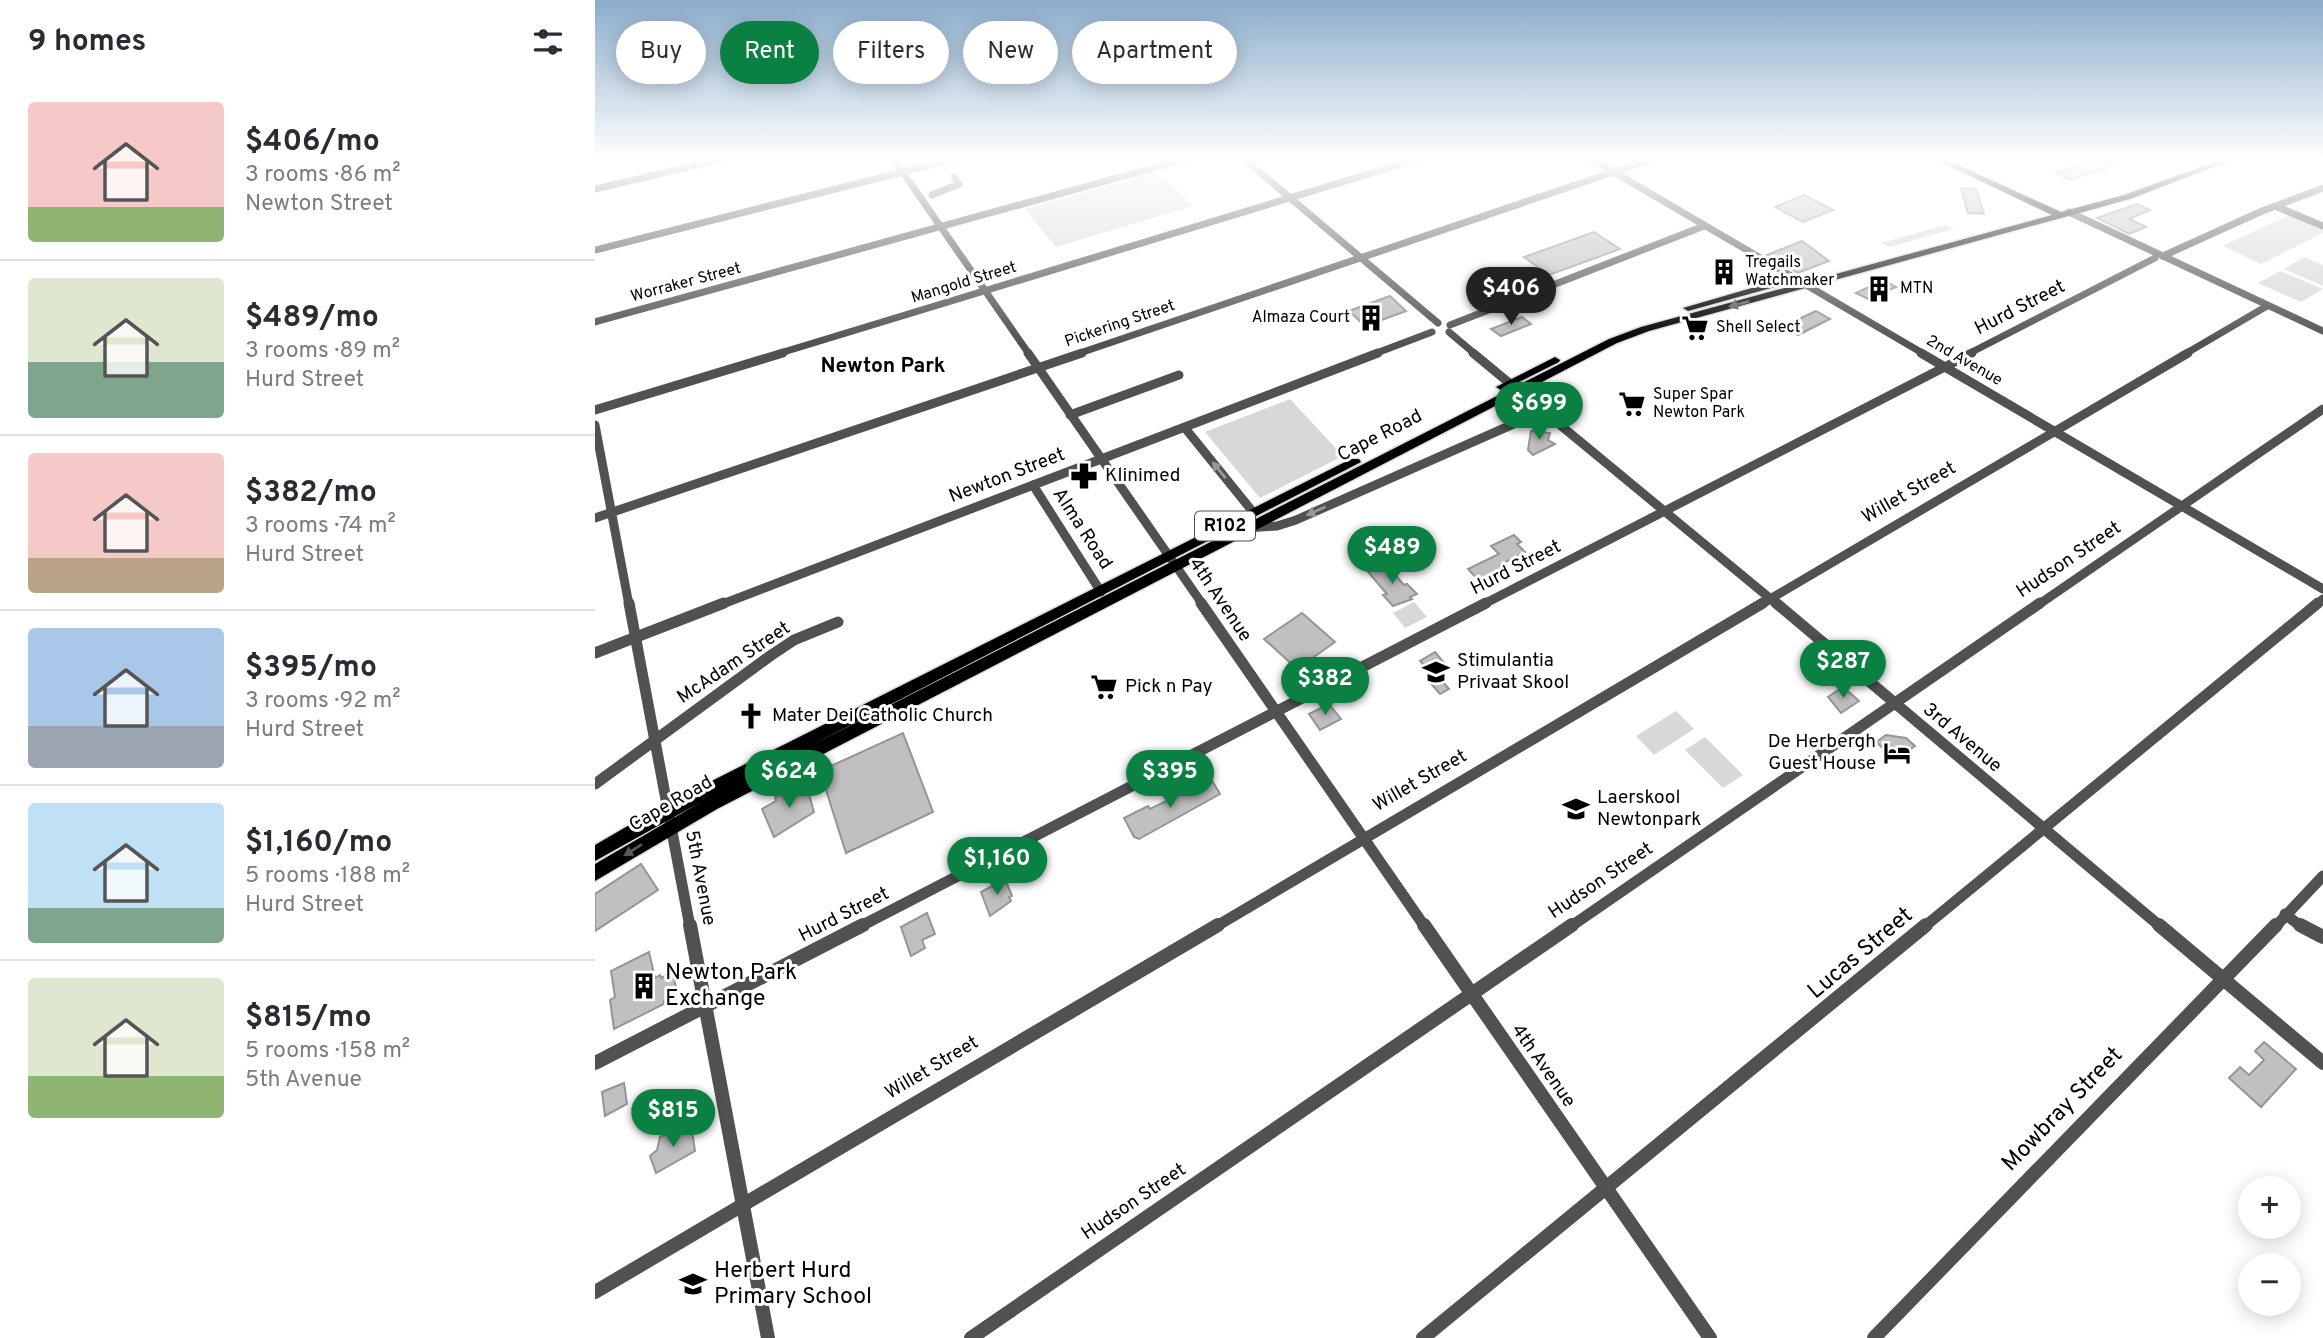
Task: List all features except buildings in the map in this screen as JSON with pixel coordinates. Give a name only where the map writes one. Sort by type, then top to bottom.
[{"type":"main road","name":"Cape Road","points":[[595,873],[669,819],[1101,592],[1247,528],[1513,387],[1583,345],[1630,325],[1799,283],[2029,220]]},
{"type":"main road","name":"Cape Road","points":[[595,855],[785,766],[1172,561],[1253,512],[1513,387]]},
{"type":"street","points":[[595,250],[712,220]]},
{"type":"street","name":"4th Avenue","points":[[936,220],[1710,1338]]},
{"type":"street","name":"Worraker Street","points":[[595,323],[965,220]]},
{"type":"street","name":"Mangold Street","points":[[595,410],[1216,220]]},
{"type":"street","points":[[1317,220],[1438,323],[1449,329]]},
{"type":"street","name":"Pickering Street","points":[[595,518],[1469,220]]},
{"type":"street","name":"2nd Avenue","points":[[1695,220],[2323,589]]},
{"type":"street","points":[[2079,220],[2323,331]]},
{"type":"street","name":"Hurd Street","points":[[595,1063],[2159,257],[2242,220]]},
{"type":"street","points":[[1438,323],[1430,326],[1431,332],[1440,335],[1449,329],[1704,226]]},
{"type":"street","name":"Willet Street","points":[[595,1292],[2267,306]]},
{"type":"street","name":"3rd Avenue","points":[[1449,329],[1513,387],[1597,453],[2323,1063]]},
{"type":"street","name":"Newton Street","points":[[595,653],[1431,332]]},
{"type":"street","points":[[1070,415],[1178,375]]},
{"type":"street","name":"Hudson Street","points":[[971,1338],[2323,409]]},
{"type":"street","points":[[1247,528],[1279,526],[1542,411]]},
{"type":"street","name":"5th Avenue","points":[[595,425],[768,1338]]},
{"type":"street","points":[[1185,428],[1253,512]]},
{"type":"street","name":"Alma Road","points":[[1033,485],[1101,592]]},
{"type":"street","name":"Lucas Street","points":[[1423,1338],[2323,599]]},
{"type":"street","name":"McAdam Street","points":[[595,785],[794,640],[838,622]]},
{"type":"street","name":"Mowbray Street","points":[[1874,1338],[2323,876]]},
{"type":"street","points":[[2285,914],[2308,931],[2323,937]]},
{"type":"shaded area","points":[[1034,220],[1145,220],[1056,247]]},
{"type":"shaded area","points":[[2277,220],[2301,220],[2323,230],[2323,233],[2261,264],[2223,246]]},
{"type":"shaded area","points":[[1945,225],[1954,229],[1890,247],[1881,243]]},
{"type":"shaded area","points":[[2304,257],[2323,265],[2323,286],[2284,269]]},
{"type":"shaded area","points":[[2280,271],[2323,289],[2301,302],[2258,283]]},
{"type":"shaded area","points":[[1290,399],[1343,456],[1260,498],[1205,432]]},
{"type":"shaded area","points":[[1414,602],[1427,617],[1405,628],[1393,613]]},
{"type":"shaded area","points":[[1676,711],[1694,729],[1654,755],[1636,736]]},
{"type":"shaded area","points":[[1705,737],[1743,775],[1723,788],[1685,750]]},
{"type":"place","name":"Tregails Watchmaker","points":[[1724,272]]},
{"type":"place","name":"MTN","points":[[1879,289]]},
{"type":"place","name":"Almaza Court","points":[[1371,318]]},
{"type":"place","name":"Shell Select","points":[[1695,328]]},
{"type":"place","name":"Super Spar Newton Park","points":[[1632,404]]},
{"type":"place","name":"Klinimed","points":[[1084,476]]},
{"type":"place","name":"Stimulantia Privaat Skool","points":[[1436,672]]},
{"type":"place","name":"Pick n Pay","points":[[1104,687]]},
{"type":"place","name":"Mater Dei Catholic Church","points":[[751,716]]},
{"type":"place","name":"De Herbergh Guest House","points":[[1897,753]]},
{"type":"place","name":"Laerskool Newtonpark","points":[[1576,809]]},
{"type":"place","name":"Newton Park Exchange","points":[[644,986]]},
{"type":"place","name":"Herbert Hurd Primary School","points":[[693,1284]]},
{"type":"district","name":"Newton Park","points":[[883,366]]}]
